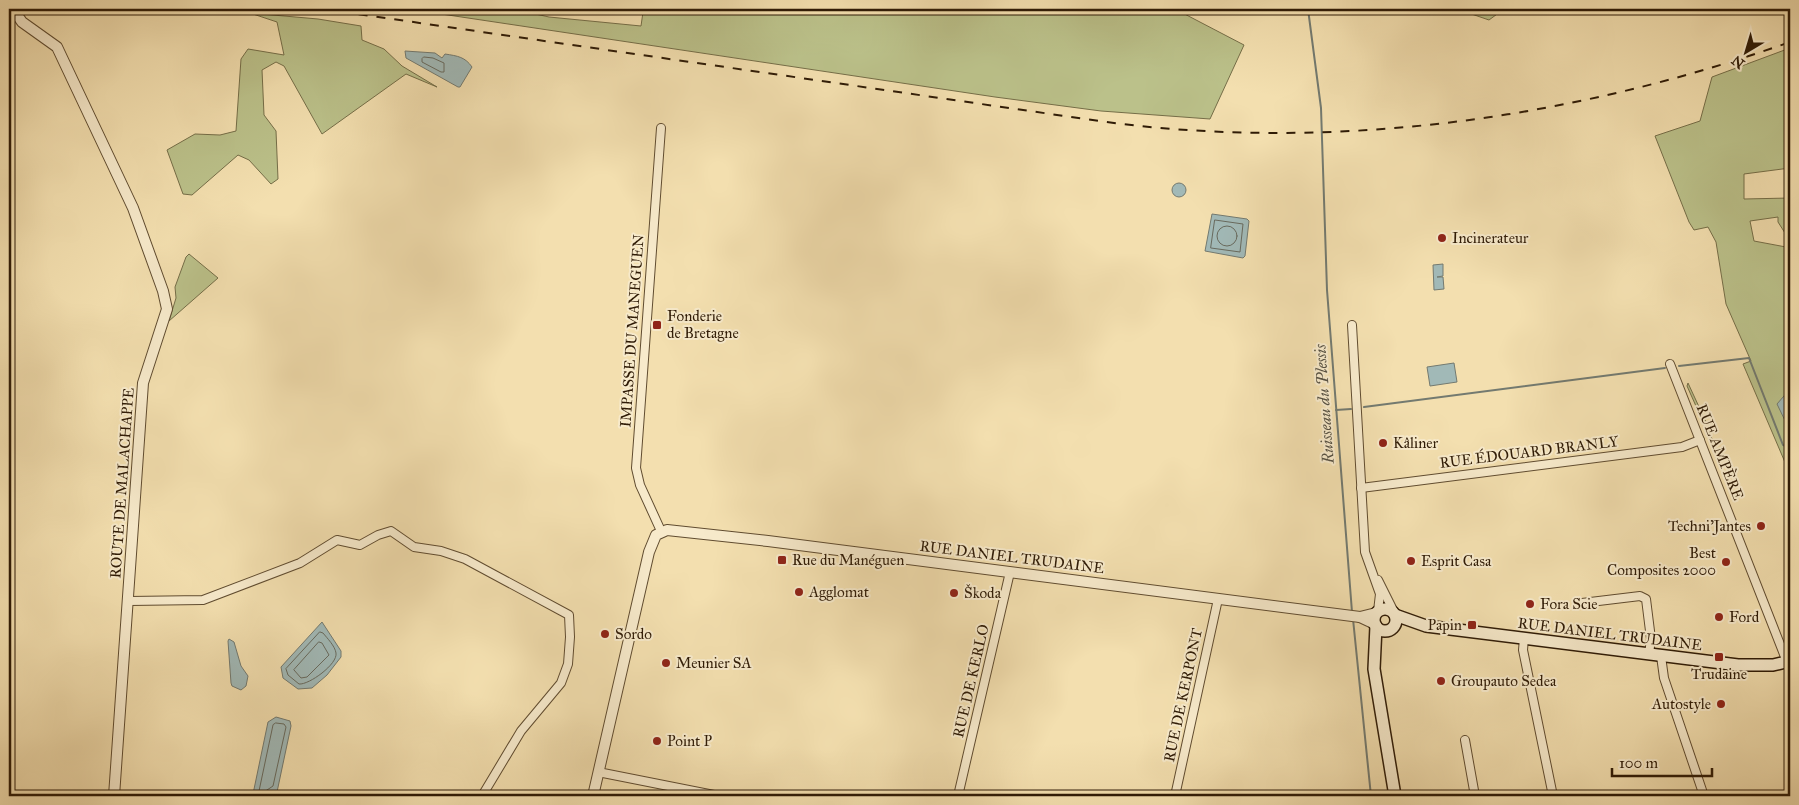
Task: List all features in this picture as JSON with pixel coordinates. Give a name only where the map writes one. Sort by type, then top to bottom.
[{"type":"main road","points":[[1378,687],[1380,655],[1397,621],[1394,614],[1388,609],[1376,619],[1374,668],[1395,796]]},
{"type":"main road","name":"RUE DANIEL TRUDAINE","points":[[1394,614],[1426,626]]},
{"type":"main road","points":[[1376,619],[1381,631],[1391,630]]},
{"type":"main road","name":"RUE DANIEL TRUDAINE","points":[[1391,630],[1426,626],[1748,666],[1789,661]]},
{"type":"street","name":"ROUTE DE MALACHAPPE","points":[[13,9],[22,22],[57,48],[133,208],[164,291],[167,309],[143,383],[114,796]]},
{"type":"street","name":"IMPASSE DU MANEGUEN","points":[[661,128],[636,468],[640,485],[661,531]]},
{"type":"street","points":[[1352,325],[1365,552],[1369,568],[1380,594],[1376,619]]},
{"type":"street","name":"RUE AMPÈRE","points":[[1670,364],[1789,661]]},
{"type":"street","name":"RUE ÉDOUARD BRANLY","points":[[1361,488],[1682,447],[1700,440]]},
{"type":"street","name":"RUE DANIEL TRUDAINE","points":[[661,531],[673,529],[1376,619]]},
{"type":"street","points":[[129,601],[204,600],[300,563],[337,540],[360,545],[391,531],[414,547],[465,559],[568,615],[570,637],[568,664],[560,683],[521,731],[482,796]]},
{"type":"street","points":[[592,796],[649,552],[653,540],[661,531]]},
{"type":"street","points":[[1369,568],[1381,584],[1394,614]]},
{"type":"street","name":"RUE DE KERLO","points":[[958,796],[1010,572]]},
{"type":"street","points":[[1582,603],[1640,596],[1646,599],[1651,639],[1649,654]]},
{"type":"street","name":"RUE DE KERPONT","points":[[1175,796],[1218,599]]},
{"type":"street","points":[[1524,638],[1523,650],[1553,796]]},
{"type":"street","points":[[1661,656],[1664,678],[1704,796]]},
{"type":"street","points":[[1465,740],[1475,796]]},
{"type":"street","points":[[598,772],[720,796]]},
{"type":"green space","points":[[408,9],[513,9],[549,17],[641,26],[643,12],[640,9],[1175,9],[1244,45],[1210,119],[1101,111],[995,97]]},
{"type":"green space","points":[[1457,9],[1504,9],[1489,20]]},
{"type":"green space","points":[[250,13],[318,19],[361,26],[362,40],[384,49],[402,66],[437,87],[406,74],[322,134],[284,66],[276,62],[262,70],[264,115],[276,131],[278,179],[271,184],[249,160],[238,155],[192,195],[183,194],[167,150],[195,134],[220,135],[236,131],[241,59],[248,49],[284,55],[277,22]]},
{"type":"green space","points":[[1790,48],[1790,168],[1744,174],[1744,199],[1790,198],[1790,474],[1743,364],[1751,361],[1726,304],[1716,242],[1708,227],[1694,230],[1689,222],[1655,136],[1700,121],[1712,77]],"holes":[[[1778,217],[1778,222],[1785,233],[1786,247],[1754,241],[1750,221]]]},
{"type":"green space","points":[[189,254],[218,278],[169,321],[176,298],[175,287],[186,257]]},
{"type":"green space","points":[[1688,383],[1706,422],[1704,424],[1687,386]]},
{"type":"green space","points":[[1707,430],[1709,431],[1721,462],[1718,463]]},
{"type":"water","points":[[405,51],[435,53],[442,58],[445,54],[454,55],[464,59],[472,67],[460,87],[458,87],[406,58]]},
{"type":"water","points":[[1176,183],[1182,183],[1186,190],[1182,197],[1176,197],[1172,193],[1172,187]]},
{"type":"water","points":[[1212,214],[1247,219],[1249,221],[1245,256],[1243,258],[1205,251]]},
{"type":"water","points":[[1443,264],[1443,276],[1437,277],[1443,277],[1444,289],[1434,290],[1433,265]]},
{"type":"water","points":[[1454,363],[1457,382],[1430,386],[1427,367]]},
{"type":"water","points":[[1790,389],[1790,431],[1777,404]]},
{"type":"water","points":[[322,622],[341,651],[341,657],[327,675],[312,688],[298,689],[283,678],[281,667]]},
{"type":"water","points":[[229,639],[234,642],[241,666],[248,676],[246,686],[241,690],[232,686],[231,683]]},
{"type":"water","points":[[276,717],[290,721],[291,726],[277,792],[257,796],[253,794],[268,722]]},
{"type":"waterway","name":"Ruisseau du Plessis","points":[[1308,9],[1321,108],[1327,290],[1352,612]]},
{"type":"waterway","points":[[1679,366],[1749,358],[1783,445],[1790,449]]},
{"type":"waterway","points":[[1364,407],[1665,368]]},
{"type":"waterway","points":[[1336,410],[1351,409]]},
{"type":"waterway","name":"Ruisseau du Plessis","points":[[1353,619],[1371,796]]},
{"type":"railway","points":[[323,9],[1106,122],[1192,130],[1279,133],[1366,130],[1452,122],[1539,109],[1624,91],[1708,69],[1790,42]]},
{"type":"place","name":"Incinerateur","points":[[1442,238]]},
{"type":"place","name":"Fonderie de Bretagne","points":[[657,325]]},
{"type":"place","name":"Kâliner","points":[[1383,443]]},
{"type":"place","name":"Techni'Jantes","points":[[1761,526]]},
{"type":"place","name":"Rue du Manéguen","points":[[782,560]]},
{"type":"place","name":"Esprit Casa","points":[[1411,561]]},
{"type":"place","name":"Best Composites 2000","points":[[1726,562]]},
{"type":"place","name":"Agglomat","points":[[799,592]]},
{"type":"place","name":"Škoda","points":[[954,593]]},
{"type":"place","name":"Fora Scie","points":[[1530,604]]},
{"type":"place","name":"Ford","points":[[1719,617]]},
{"type":"place","name":"Papin","points":[[1472,625]]},
{"type":"place","name":"Sordo","points":[[605,634]]},
{"type":"place","name":"Trudaine","points":[[1719,657]]},
{"type":"place","name":"Meunier SA","points":[[666,663]]},
{"type":"place","name":"Groupauto Sedea","points":[[1441,681]]},
{"type":"place","name":"Autostyle","points":[[1721,704]]},
{"type":"place","name":"Point P","points":[[657,741]]}]
